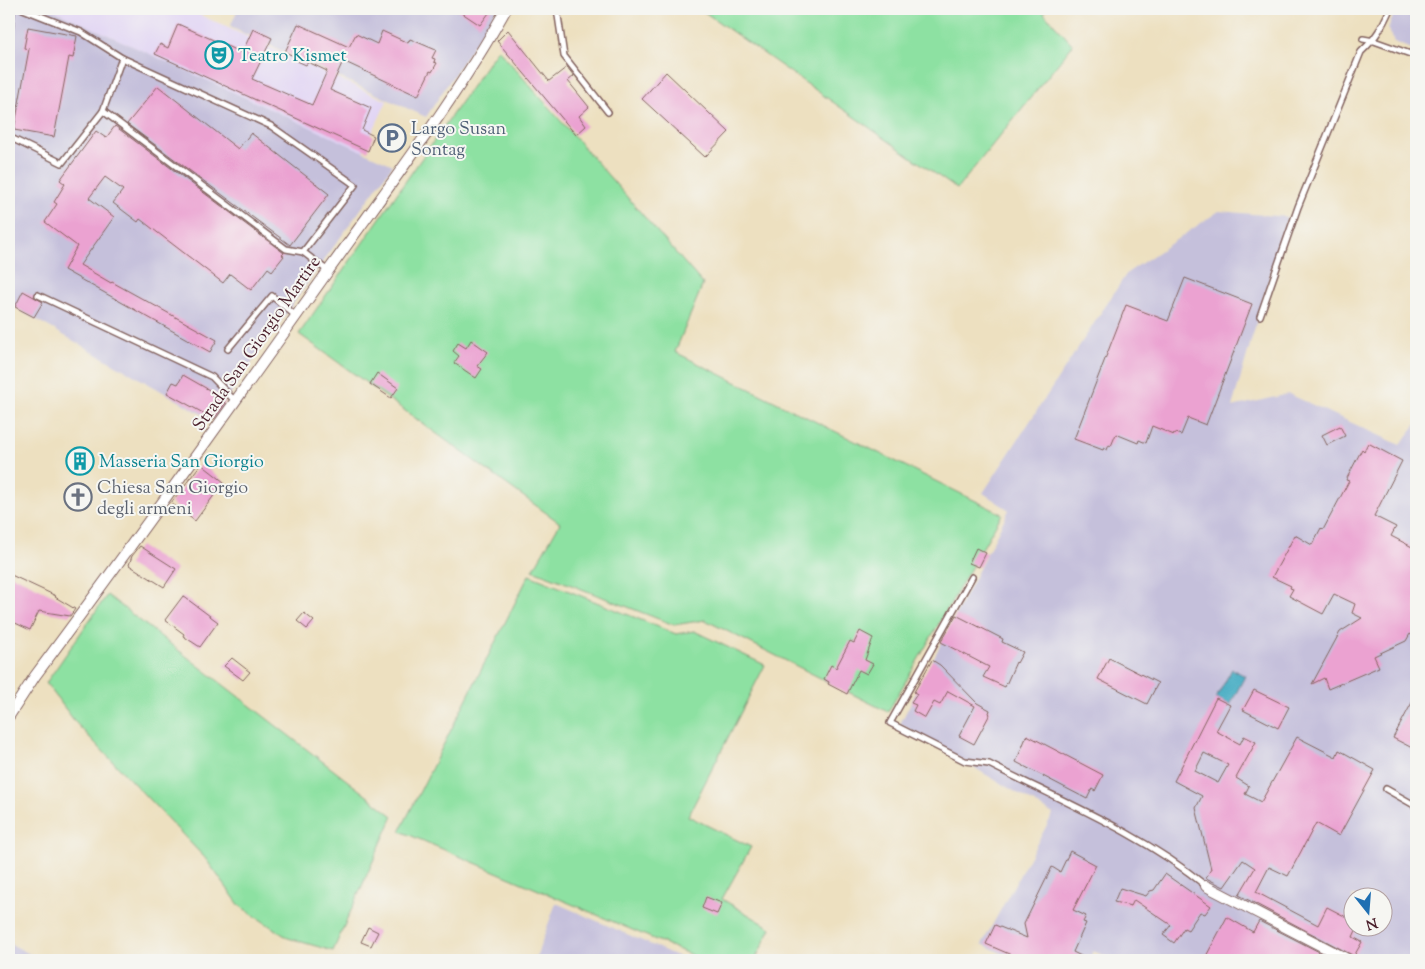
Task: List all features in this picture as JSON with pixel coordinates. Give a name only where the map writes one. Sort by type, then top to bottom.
[{"type":"street","name":"Strada San Giorgio Martire","points":[[9,716],[35,676],[236,401],[328,271],[478,57],[506,9]]},
{"type":"street","points":[[1206,886],[1348,960]]},
{"type":"lane","points":[[9,39],[12,9]]},
{"type":"lane","points":[[23,9],[81,32],[122,58],[271,126],[355,185],[303,252]]},
{"type":"lane","points":[[557,9],[564,56],[608,112]]},
{"type":"lane","points":[[1260,316],[1298,207],[1361,52],[1374,41],[1390,9]]},
{"type":"lane","points":[[1362,39],[1374,41],[1416,56]]},
{"type":"lane","points":[[9,137],[62,163],[103,111],[122,58]]},
{"type":"lane","points":[[103,111],[286,249],[303,252],[328,271]]},
{"type":"lane","points":[[38,295],[212,378],[236,401]]},
{"type":"lane","points":[[228,349],[272,296],[296,316]]},
{"type":"lane","points":[[972,577],[890,722],[964,761],[989,764],[1133,836],[1190,873],[1206,886]]},
{"type":"lane","points":[[1386,789],[1416,806]]},
{"type":"shaded area","points":[[9,9],[51,9],[393,165],[212,420],[9,304]]},
{"type":"shaded area","name":"Teatro Kismet","points":[[51,9],[187,9],[387,101],[363,152]]},
{"type":"shaded area","points":[[238,9],[497,9],[426,117],[230,27]]},
{"type":"shaded area","points":[[1396,9],[1416,9],[1416,51],[1394,42],[1388,29]]},
{"type":"shaded area","points":[[1219,211],[1287,217],[1232,407],[1289,394],[1400,445],[1416,424],[1416,960],[1115,960],[1093,951],[1089,960],[1016,960],[982,944],[1053,814],[900,724],[1009,510],[983,493],[1127,273]]},
{"type":"shaded area","points":[[556,903],[686,960],[535,960]]},
{"type":"shaded area","points":[[9,943],[41,960],[9,960]]},
{"type":"green space","points":[[700,9],[1046,9],[1044,13],[1073,45],[957,189]]},
{"type":"green space","points":[[498,49],[703,284],[675,352],[1002,514],[888,712],[705,620],[674,625],[533,570],[560,523],[299,334]]},
{"type":"green space","points":[[529,575],[676,634],[694,631],[765,665],[688,816],[751,847],[722,899],[771,928],[755,960],[703,960],[400,831]]},
{"type":"green space","points":[[107,595],[393,816],[333,951],[288,938],[240,906],[205,858],[76,723],[46,683]]},
{"type":"water","points":[[1232,669],[1245,676],[1230,705],[1216,698]]},
{"type":"building","points":[[456,9],[492,9],[480,25]]},
{"type":"building","points":[[178,24],[242,53],[253,29],[272,38],[252,79],[312,105],[327,71],[308,62],[306,65],[297,61],[298,58],[285,52],[298,24],[349,47],[356,34],[377,44],[382,31],[408,43],[410,39],[436,50],[432,58],[437,63],[432,72],[430,71],[418,96],[343,61],[330,90],[371,108],[362,130],[374,136],[368,151],[155,54],[160,44],[168,48]]},
{"type":"building","points":[[28,27],[77,36],[73,58],[69,57],[54,137],[14,130],[29,49],[24,48]]},
{"type":"building","points":[[508,30],[549,81],[567,67],[574,76],[568,81],[589,107],[579,116],[586,126],[576,135],[497,41]]},
{"type":"building","points":[[666,72],[729,132],[705,157],[642,99]]},
{"type":"building","points":[[158,86],[238,149],[251,133],[329,194],[290,245],[127,124]]},
{"type":"building","points":[[115,126],[284,253],[282,255],[284,256],[272,271],[268,268],[251,290],[230,274],[223,283],[140,219],[138,222],[113,203],[123,190],[105,177],[89,198],[114,217],[80,265],[217,340],[210,352],[64,270],[77,246],[45,222],[57,204],[54,202],[65,184],[60,180],[96,131],[106,138]]},
{"type":"building","points":[[1185,278],[1252,304],[1206,425],[1188,418],[1181,435],[1175,433],[1174,435],[1152,426],[1146,443],[1139,440],[1138,443],[1116,434],[1111,446],[1109,445],[1107,450],[1074,439],[1126,305],[1168,321]]},
{"type":"building","points":[[23,291],[43,302],[34,317],[15,307]]},
{"type":"building","points":[[471,340],[488,352],[477,366],[482,369],[476,378],[454,363],[459,356],[453,351],[458,343],[466,348]]},
{"type":"building","points":[[377,373],[398,388],[391,398],[370,384]]},
{"type":"building","points":[[183,375],[225,399],[224,405],[214,419],[167,393],[173,382],[178,384]]},
{"type":"building","points":[[1340,426],[1345,436],[1327,445],[1322,435]]},
{"type":"building","points":[[1368,443],[1402,461],[1374,516],[1396,527],[1391,536],[1416,549],[1416,638],[1410,634],[1406,641],[1374,656],[1379,667],[1328,689],[1324,678],[1312,684],[1340,632],[1362,618],[1352,613],[1355,604],[1334,594],[1323,614],[1289,596],[1293,589],[1290,588],[1291,586],[1272,577],[1295,535],[1312,545],[1321,528],[1323,530],[1349,481],[1346,480],[1362,449],[1364,451]]},
{"type":"building","points":[[201,464],[224,482],[195,521],[171,503]]},
{"type":"building","name":"Chiesa San Giorgio degli armeni","points":[[72,489],[88,494],[84,504],[69,499]]},
{"type":"building","points":[[140,546],[176,569],[164,587],[129,565],[132,556]]},
{"type":"building","points":[[976,548],[986,553],[979,567],[969,563]]},
{"type":"building","points":[[9,574],[56,596],[75,609],[70,616],[39,611],[30,630],[9,620]]},
{"type":"building","points":[[183,596],[218,622],[200,647],[183,636],[184,634],[165,620]]},
{"type":"building","points":[[304,613],[314,621],[307,629],[297,621]]},
{"type":"building","points":[[956,615],[1003,639],[1002,642],[1023,652],[1016,662],[1005,687],[983,677],[989,667],[941,642]]},
{"type":"building","points":[[860,631],[873,638],[865,660],[873,664],[867,674],[859,670],[847,694],[828,684],[829,682],[824,679],[831,665],[836,668],[850,641],[854,643]]},
{"type":"building","points":[[232,658],[250,672],[243,680],[224,666]]},
{"type":"building","points":[[1109,658],[1158,683],[1147,704],[1098,679]]},
{"type":"building","points":[[932,660],[940,665],[977,703],[990,710],[990,714],[974,744],[959,736],[975,706],[948,691],[940,705],[934,702],[925,718],[913,711],[916,705],[911,703],[917,694],[914,692]]},
{"type":"building","points":[[1254,690],[1289,707],[1278,728],[1243,710]]},
{"type":"building","points":[[1416,695],[1416,750],[1393,738]]},
{"type":"building","points":[[1216,698],[1230,705],[1216,731],[1240,744],[1244,736],[1256,742],[1236,778],[1249,786],[1245,794],[1261,802],[1297,737],[1336,757],[1339,750],[1375,770],[1339,836],[1316,823],[1288,876],[1269,867],[1256,892],[1318,925],[1327,907],[1342,915],[1342,936],[1353,936],[1362,942],[1354,956],[1239,895],[1255,868],[1243,860],[1224,887],[1206,878],[1211,869],[1196,808],[1202,796],[1174,781]],"holes":[[[1204,753],[1228,765],[1218,783],[1195,771]]]},
{"type":"building","points":[[1027,735],[1103,775],[1095,791],[1092,789],[1087,799],[1016,762]]},
{"type":"building","points":[[1070,851],[1096,865],[1073,910],[1086,916],[1083,922],[1086,923],[1073,952],[1089,960],[1023,960],[986,944],[995,925],[1027,938],[1024,924],[1052,867],[1060,872]]},
{"type":"building","points":[[1165,874],[1211,906],[1205,914],[1200,912],[1188,930],[1184,928],[1174,943],[1163,935],[1171,925],[1134,900],[1131,906],[1114,902],[1120,888],[1146,896],[1150,891],[1154,890]]},
{"type":"building","points":[[706,897],[722,903],[717,914],[702,908]]},
{"type":"building","points":[[1227,917],[1253,932],[1259,921],[1335,960],[1204,960]]},
{"type":"building","points":[[368,927],[378,932],[371,946],[361,942]]},
{"type":"place","name":"Teatro Kismet","points":[[219,55]]},
{"type":"place","name":"Largo Susan Sontag","points":[[392,138]]},
{"type":"place","name":"Masseria San Giorgio","points":[[80,461]]},
{"type":"place","name":"Chiesa San Giorgio degli armeni","points":[[78,497]]}]
